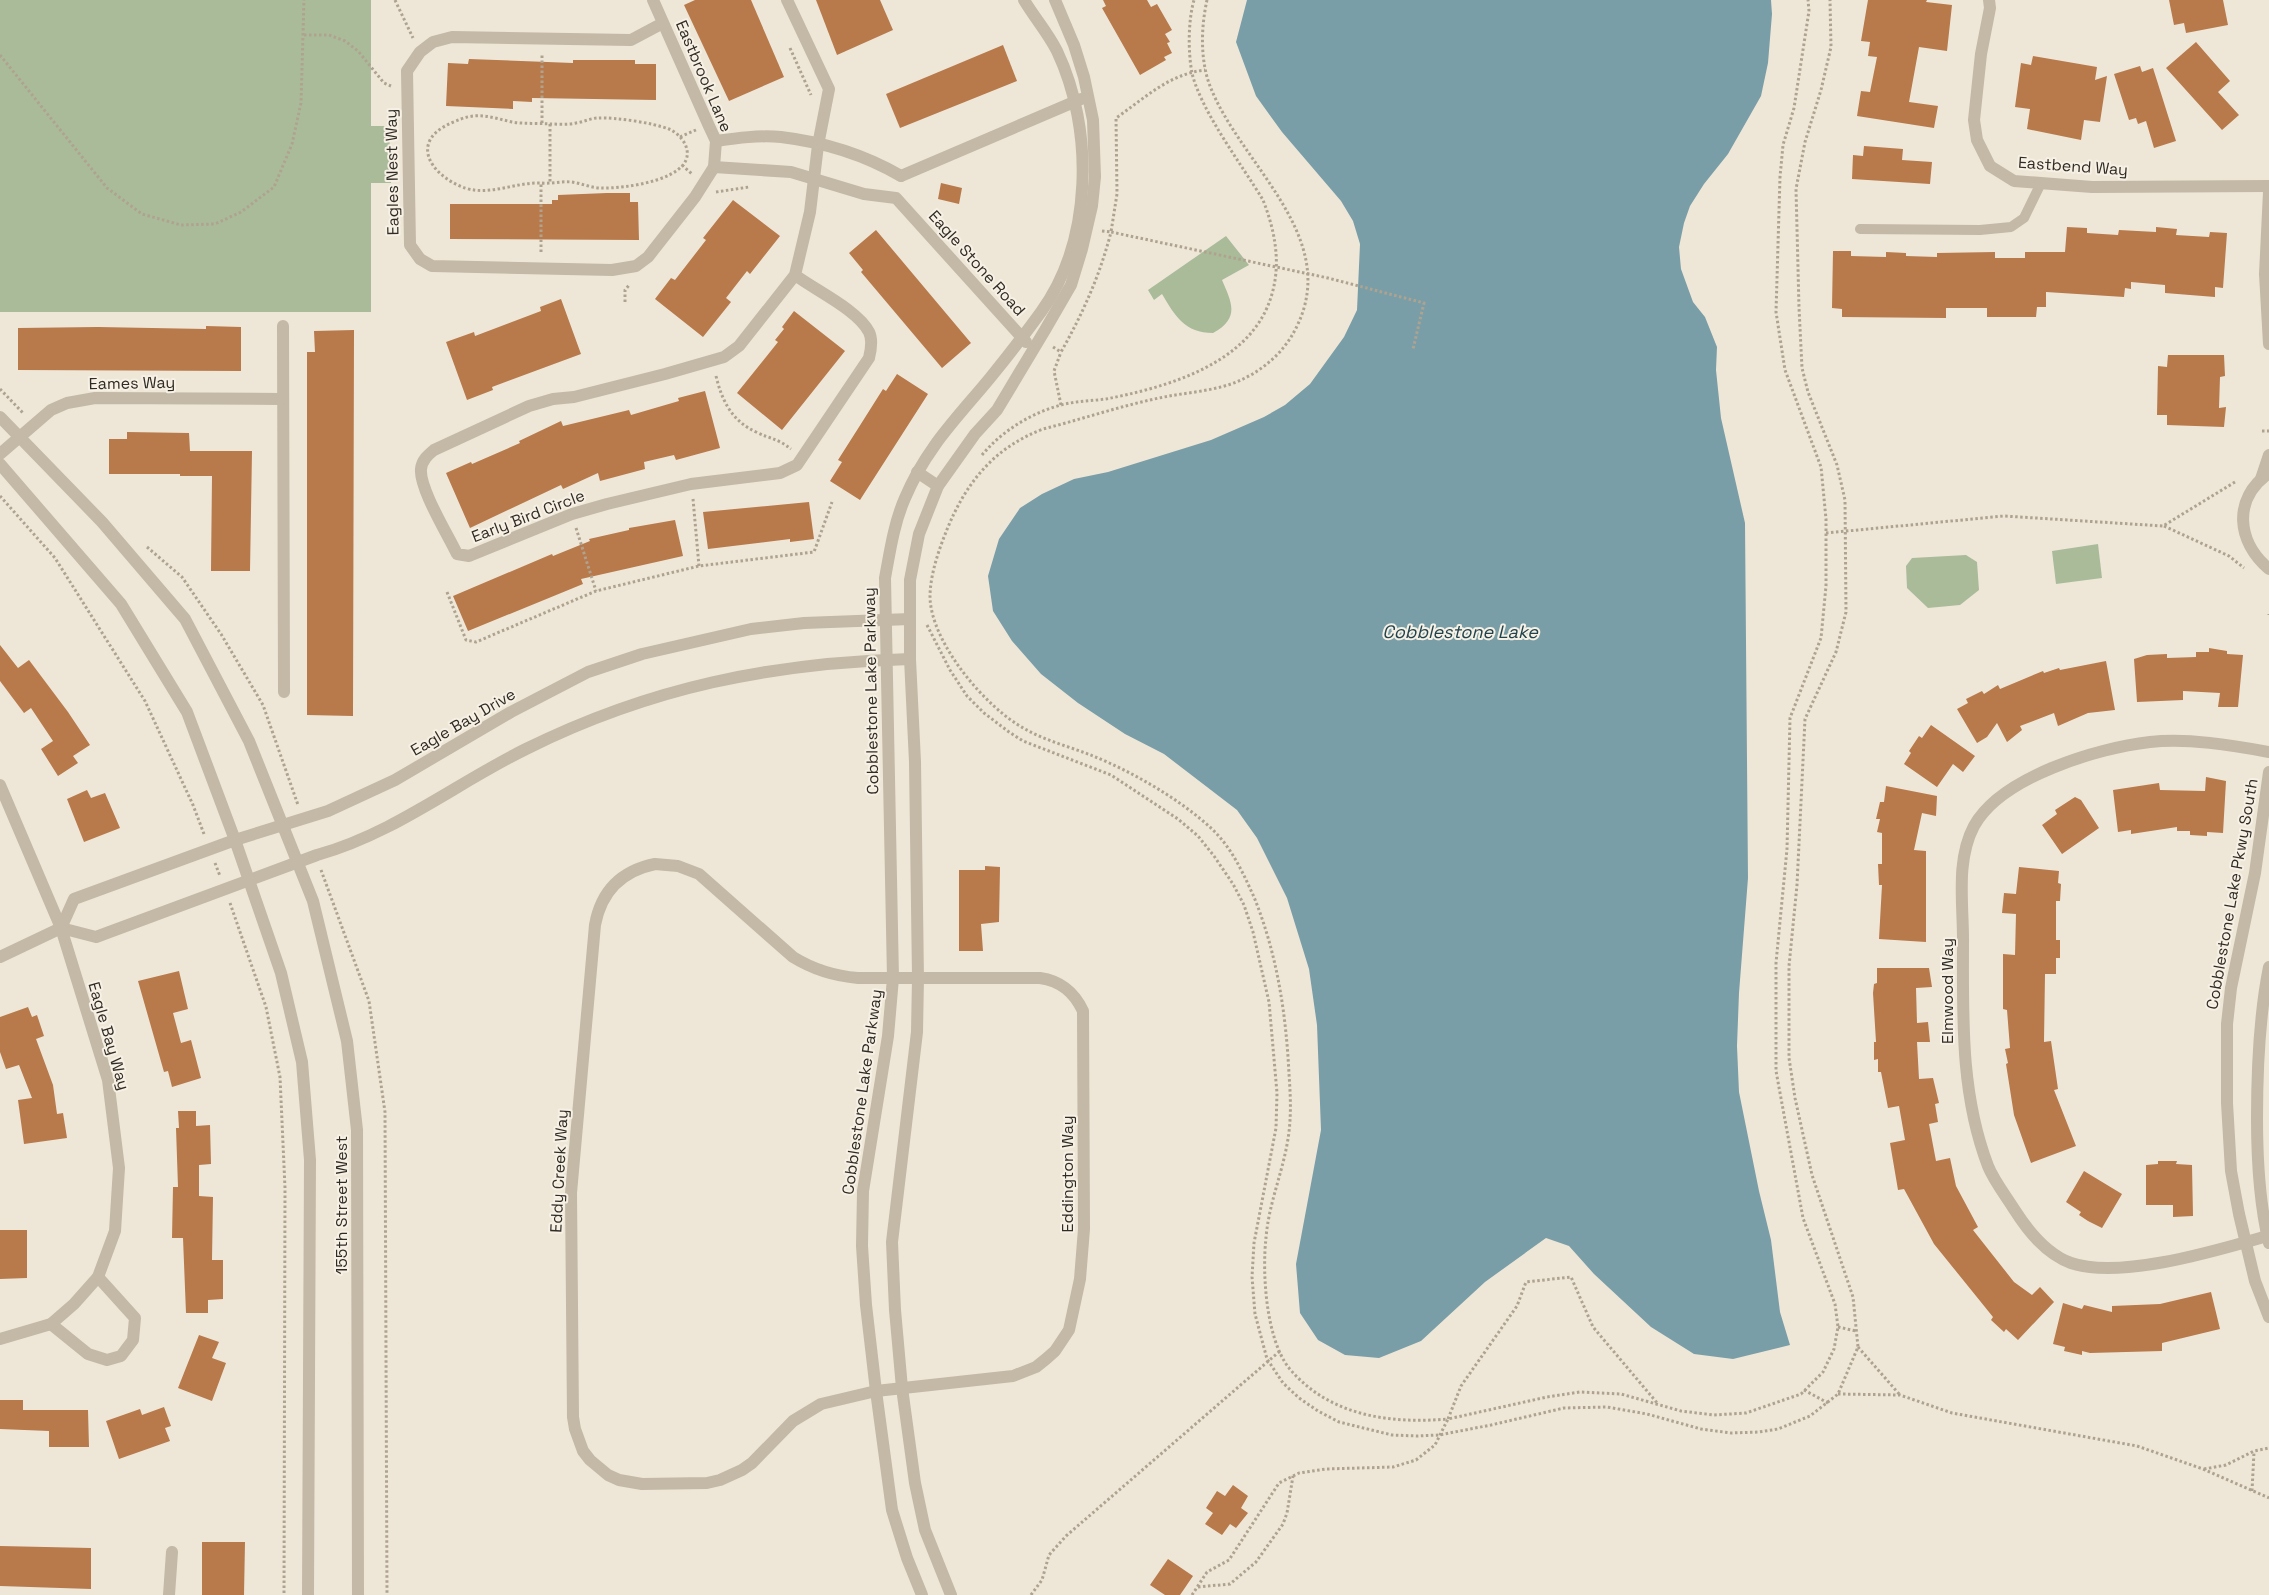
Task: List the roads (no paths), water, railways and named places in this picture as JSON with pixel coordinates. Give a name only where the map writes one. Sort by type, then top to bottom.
[{"type":"street","name":"Eastbrook Lane","points":[[652,0],[716,141],[714,167]]},
{"type":"street","name":"Early Bird Circle","points":[[787,0],[829,89],[818,145],[808,222],[795,276],[739,346],[724,357],[529,406],[434,450],[425,458],[421,468],[423,484],[457,554],[469,556],[572,514],[654,492],[691,484],[780,474],[797,465],[869,358],[871,346],[870,334],[854,314],[795,276]]},
{"type":"street","name":"Cobblestone Lake Parkway","points":[[922,1595],[907,1558],[892,1510],[866,1306],[862,1221],[863,1191],[885,1055],[893,978],[884,621],[885,578],[897,520],[917,472],[936,441],[1042,311],[1060,280],[1072,248],[1084,175],[1080,122],[1057,51],[1024,0]]},
{"type":"street","points":[[951,1595],[925,1530],[914,1484],[902,1388],[892,1242],[917,1032],[918,978],[910,659],[910,580],[919,534],[938,486],[975,434],[997,410],[1071,285],[1089,216],[1095,177],[1094,130],[1088,97],[1070,32],[1055,0]]},
{"type":"street","name":"Eastbend Way","points":[[1989,0],[1990,8],[1977,84],[1974,120],[1977,140],[1990,166],[2014,181],[2092,187],[2269,186]]},
{"type":"street","name":"Eagles Nest Way","points":[[663,23],[630,40],[452,37],[433,42],[420,52],[407,71],[410,245],[420,259],[432,266],[612,270],[636,266],[648,257],[669,232],[714,167]]},
{"type":"street","points":[[901,176],[1088,97]]},
{"type":"street","points":[[716,141],[746,137],[781,137],[853,153],[878,163],[901,176]]},
{"type":"street","points":[[714,167],[790,172],[864,194],[896,198],[901,176]]},
{"type":"street","points":[[2269,192],[2265,274],[2269,344]]},
{"type":"street","name":"Eagle Stone Road","points":[[896,198],[1032,350]]},
{"type":"street","points":[[283,326],[284,692]]},
{"type":"street","name":"Eames Way","points":[[0,454],[51,410],[66,403],[95,398],[282,399]]},
{"type":"street","name":"155th Street West","points":[[0,417],[102,522],[185,620],[249,741],[313,900],[347,1041],[357,1130],[358,1595]]},
{"type":"street","points":[[2269,455],[2265,476],[2251,490],[2245,504],[2242,519],[2249,548],[2258,560],[2269,569]]},
{"type":"street","name":"155th Street West","points":[[0,464],[121,604],[187,712],[235,840],[281,973],[302,1062],[310,1160],[308,1595]]},
{"type":"street","points":[[917,472],[938,486]]},
{"type":"street","name":"Eagle Bay Drive","points":[[61,928],[74,899],[235,840],[328,811],[395,780],[512,712],[588,672],[694,641],[751,629],[804,623],[910,619]]},
{"type":"street","points":[[0,956],[61,928],[96,937],[316,855],[341,848],[408,818],[525,750],[597,717],[659,695],[765,670],[910,659]]},
{"type":"street","name":"Elmwood Way","points":[[2246,1242],[2144,1266],[2106,1268],[2071,1263],[2049,1251],[2028,1231],[1989,1169],[1974,1120],[1963,1046],[1963,856],[1975,825],[2000,796],[2039,773],[2095,753],[2150,742],[2196,743],[2269,752]]},
{"type":"street","name":"Cobblestone Lake Pkwy South","points":[[2269,772],[2255,873],[2231,988],[2227,1024],[2227,1103],[2231,1171],[2255,1281],[2269,1316]]},
{"type":"street","name":"Eagle Bay Way","points":[[0,785],[61,928],[108,1080],[119,1168],[115,1231],[98,1277],[51,1324],[0,1339]]},
{"type":"street","name":"Eddy Creek Way","points":[[902,1388],[837,1399],[807,1412],[793,1421],[752,1463],[720,1480],[695,1484],[642,1484],[624,1482],[608,1475],[586,1456],[575,1429],[571,1193],[595,925],[604,898],[614,884],[623,877],[643,867],[655,864],[666,864],[689,869],[708,882],[782,949],[805,965],[831,975],[844,977],[918,978]]},
{"type":"street","points":[[2246,1242],[2268,1239],[2258,1174],[2257,1084],[2258,1035],[2269,967]]},
{"type":"street","name":"Eddington Way","points":[[902,1388],[1014,1376],[1036,1367],[1046,1359],[1063,1341],[1072,1318],[1080,1279],[1084,1229],[1083,1011],[1076,997],[1056,982],[1040,978],[918,978]]},
{"type":"street","points":[[51,1324],[88,1354],[107,1360],[121,1356],[133,1340],[135,1318],[98,1277]]},
{"type":"street","points":[[169,1595],[172,1552]]},
{"type":"lane","points":[[1860,229],[1980,230],[2011,227],[2024,218],[2041,183]]},
{"type":"water","name":"Cobblestone Lake","points":[[1247,0],[1771,0],[1772,14],[1768,63],[1761,96],[1728,154],[1704,184],[1690,206],[1679,247],[1681,269],[1693,302],[1705,317],[1717,347],[1716,370],[1721,418],[1745,523],[1748,878],[1739,993],[1737,1046],[1739,1092],[1771,1240],[1780,1312],[1790,1345],[1733,1359],[1694,1354],[1651,1327],[1594,1274],[1569,1246],[1546,1238],[1485,1282],[1421,1341],[1379,1358],[1345,1355],[1318,1340],[1300,1313],[1296,1264],[1321,1130],[1317,1025],[1309,969],[1287,898],[1257,838],[1237,810],[1164,754],[1125,734],[1078,703],[1041,674],[1012,641],[993,611],[988,576],[999,539],[1020,508],[1042,494],[1074,479],[1108,472],[1211,440],[1264,417],[1285,405],[1310,384],[1344,337],[1357,310],[1360,244],[1353,221],[1341,201],[1282,132],[1256,96],[1236,42]]}]
